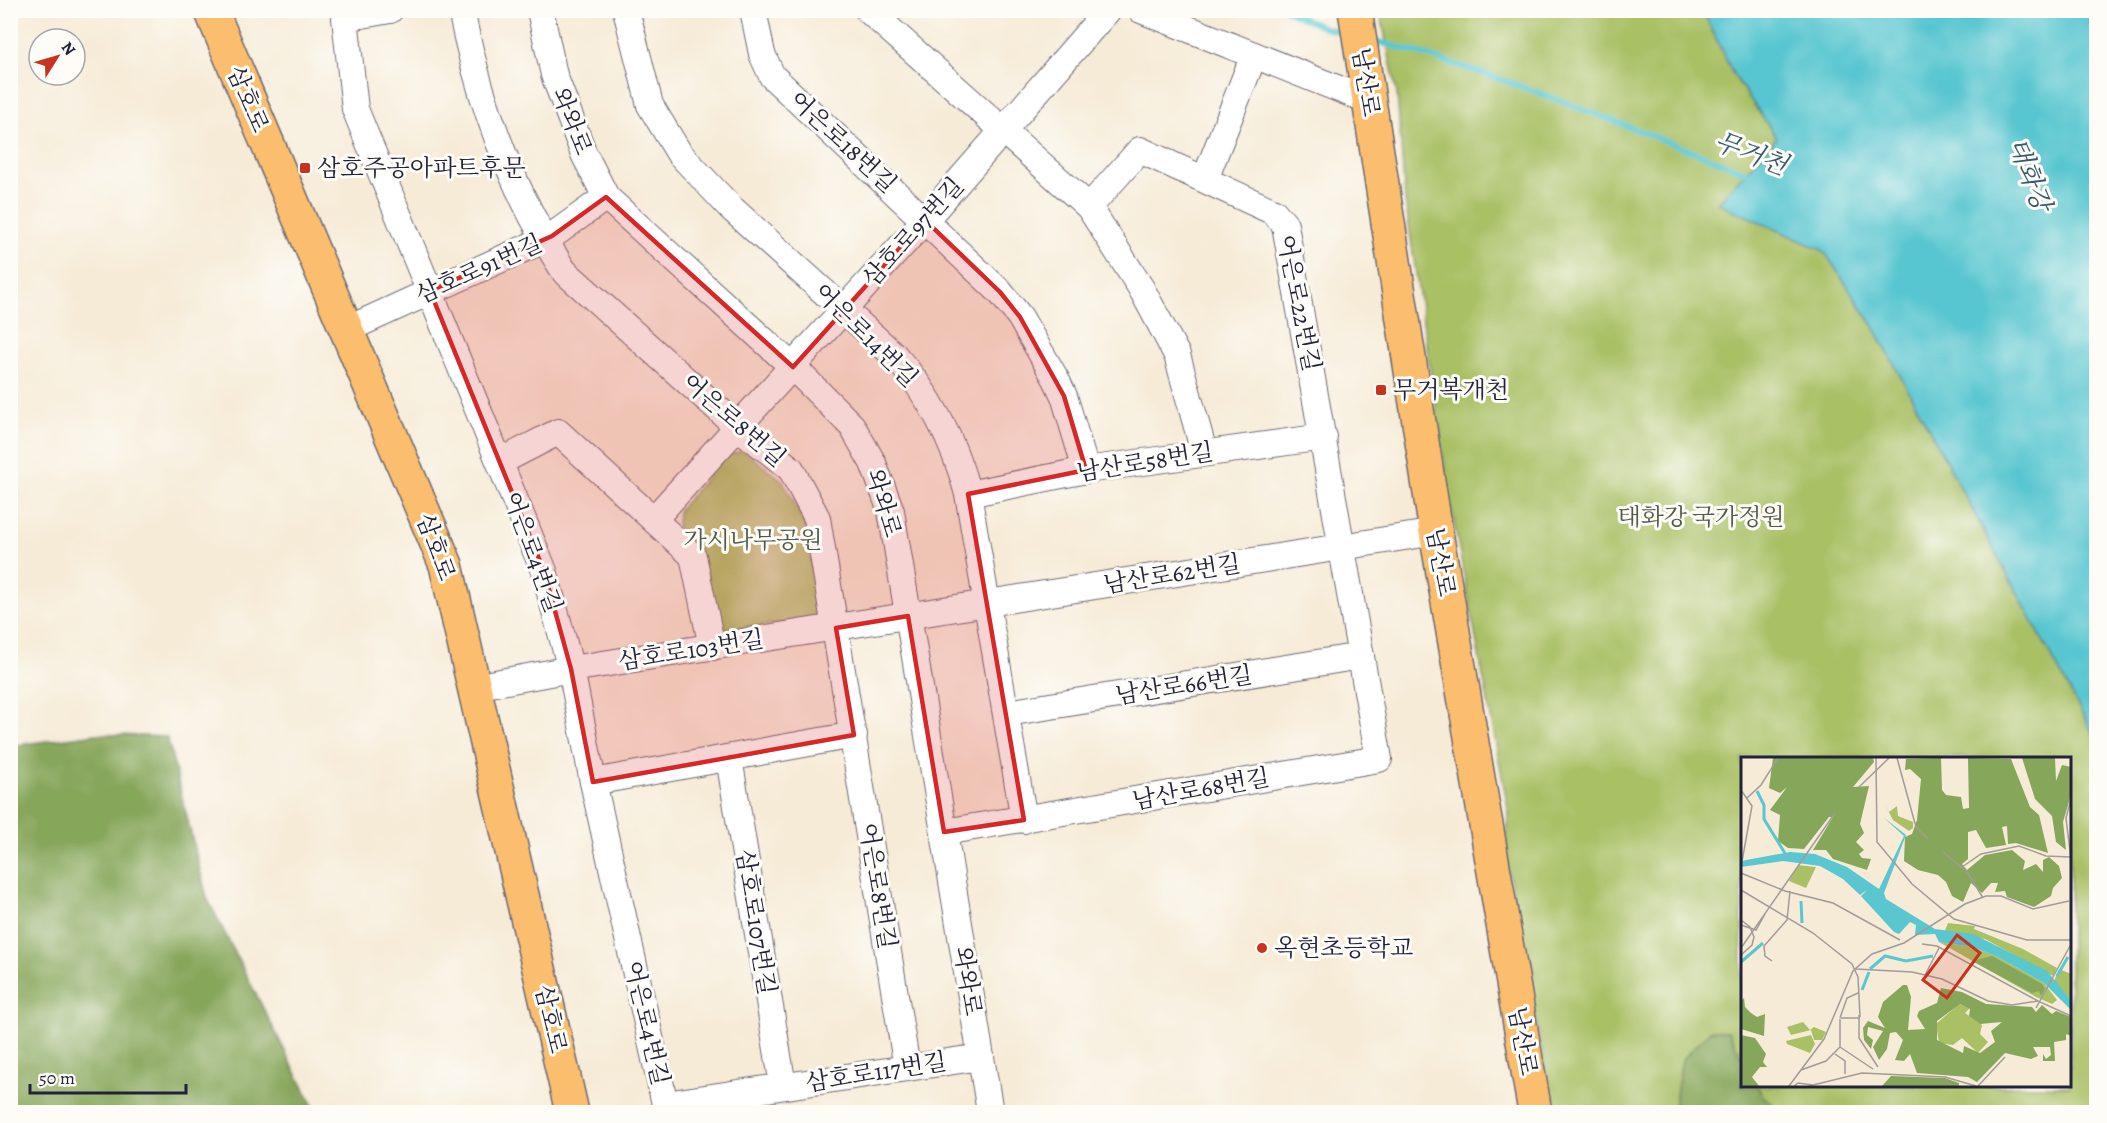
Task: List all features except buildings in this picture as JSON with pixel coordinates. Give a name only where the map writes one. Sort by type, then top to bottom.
[{"type":"main road","name":"삼호로","points":[[211,10],[446,565],[572,1113]]},
{"type":"main road","name":"남산로","points":[[1355,10],[1436,532],[1535,1113]]},
{"type":"street","name":"어은로4번길","points":[[390,10],[345,18],[355,109],[544,571],[571,669],[593,782],[665,1104]]},
{"type":"street","name":"어은로8번길","points":[[461,10],[477,85],[502,155],[544,240],[564,271],[737,426],[791,469],[817,518],[907,1068]]},
{"type":"street","name":"와와로","points":[[540,10],[554,75],[584,154],[606,197],[793,367],[852,426],[873,463],[891,511],[990,1113]]},
{"type":"street","name":"어은로14번길","points":[[626,10],[650,105],[679,153],[729,207],[895,356],[914,378],[945,430],[968,494],[1024,820]]},
{"type":"street","name":"어은로18번길","points":[[753,10],[762,54],[772,76],[1000,292],[1020,317],[1065,396],[1086,470]]},
{"type":"street","points":[[868,10],[1089,207],[1141,288],[1177,356],[1204,452]]},
{"type":"street","name":"삼호로97번길","points":[[654,519],[925,220],[1108,10]]},
{"type":"street","points":[[1141,10],[1369,101]]},
{"type":"street","points":[[1205,179],[1254,56]]},
{"type":"street","name":"어은로22번길","points":[[1089,207],[1140,150],[1274,212],[1285,225],[1379,759]]},
{"type":"street","name":"삼호로91번길","points":[[346,330],[544,240],[606,197]]},
{"type":"street","points":[[500,462],[558,432],[693,556],[712,646]]},
{"type":"street","name":"남산로58번길","points":[[968,494],[1086,470],[1324,437]]},
{"type":"street","name":"남산로62번길","points":[[908,616],[1436,532]]},
{"type":"street","name":"삼호로103번길","points":[[474,687],[571,669],[908,616]]},
{"type":"street","name":"남산로66번길","points":[[1007,713],[1361,656]]},
{"type":"street","points":[[593,782],[854,735]]},
{"type":"street","name":"삼호로107번길","points":[[729,758],[783,1086]]},
{"type":"street","name":"남산로68번길","points":[[944,832],[1379,759]]},
{"type":"street","name":"삼호로117번길","points":[[665,1104],[981,1057]]},
{"type":"highlighted area","points":[[606,197],[793,367],[925,220],[1000,292],[1020,317],[1064,396],[1086,470],[968,494],[1024,820],[944,832],[908,616],[836,628],[854,735],[593,782],[571,669],[544,571],[430,291],[552,236]]},
{"type":"green space","name":"태화강 국가정원","points":[[1380,11],[1703,11],[1733,74],[1777,138],[1718,203],[1824,251],[1873,325],[2096,739],[2096,1112],[1553,1112],[1505,853],[1509,813],[1448,491],[1405,199],[1397,93]]},
{"type":"green space","name":"가시나무공원","points":[[743,450],[783,481],[804,521],[819,605],[813,619],[729,631],[715,623],[677,527],[678,511],[724,457]]},
{"type":"green space","points":[[96,734],[167,737],[207,898],[316,1112],[11,1112],[11,746]]},
{"type":"green space","points":[[1711,1030],[1728,1031],[1741,1056],[1741,1087],[1758,1087],[1762,1095],[1780,1112],[1673,1112],[1682,1060]]},
{"type":"water","name":"태화강","points":[[1703,11],[2096,11],[2096,739],[1873,325],[1824,251],[1718,203],[1777,138],[1733,74]]},
{"type":"waterway","name":"무거천","points":[[1286,10],[1325,28],[1349,34]]},
{"type":"waterway","name":"무거천","points":[[1371,40],[1467,68],[1751,174]]},
{"type":"place","name":"삼호주공아파트후문","points":[[305,168]]},
{"type":"place","name":"무거복개천","points":[[1381,390]]},
{"type":"place","name":"옥현초등학교","points":[[1262,948]]}]
